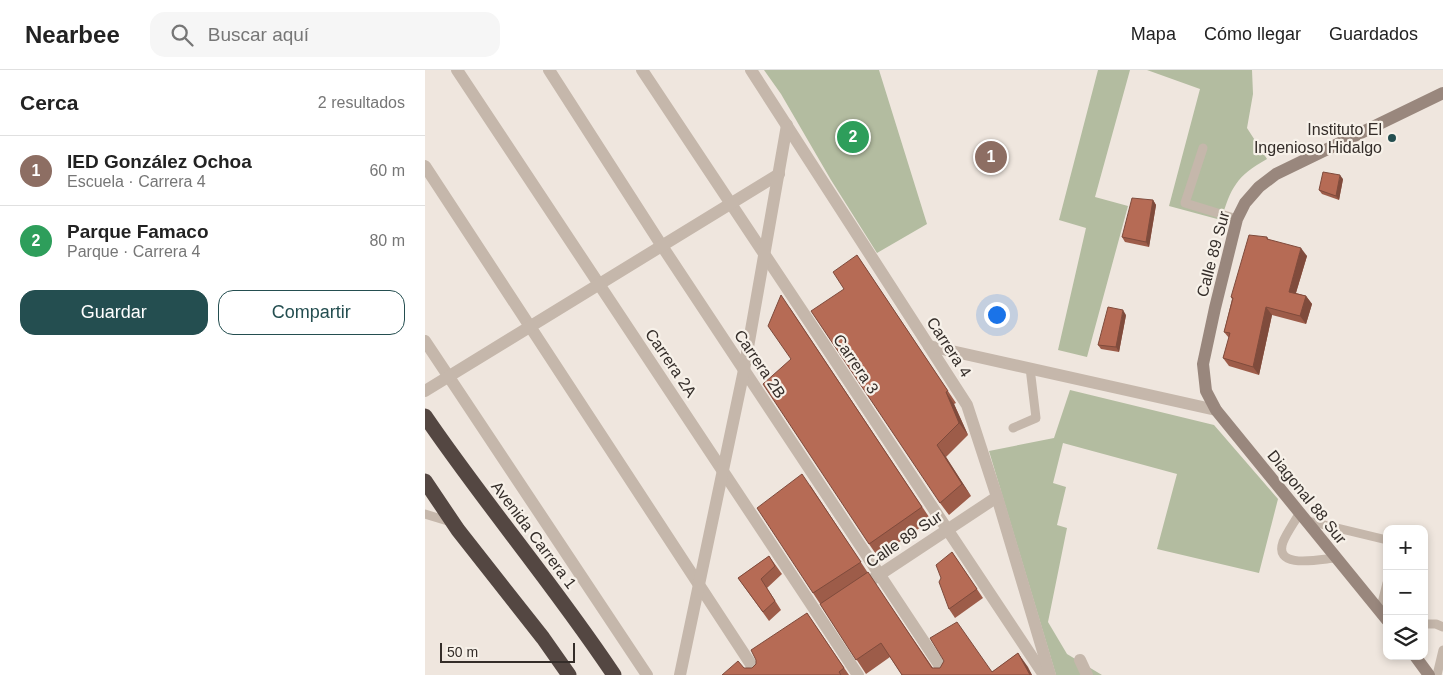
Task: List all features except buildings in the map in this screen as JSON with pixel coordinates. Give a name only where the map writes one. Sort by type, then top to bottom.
[{"type":"highway","name":"Avenida Carrera 1","points":[[425,416],[459,465],[561,599],[614,675]]},
{"type":"highway","points":[[425,482],[453,523],[543,638],[569,675]]},
{"type":"street","name":"Carrera 2A","points":[[457,70],[858,675]]},
{"type":"street","name":"Carrera 2B","points":[[549,70],[662,246],[946,675]]},
{"type":"street","name":"Carrera 3","points":[[641,70],[1044,675]]},
{"type":"street","name":"Carrera 4","points":[[751,70],[967,405],[997,497],[1050,675]]},
{"type":"street","name":"Calle 89 Sur","points":[[1206,391],[1203,378],[1203,364],[1237,219],[1245,203],[1259,187],[1276,174],[1442,96]]},
{"type":"street","points":[[680,675],[744,370],[763,253],[787,125]]},
{"type":"street","points":[[425,166],[699,585],[753,659],[758,675]]},
{"type":"street","points":[[425,391],[779,174]]},
{"type":"street","points":[[425,341],[647,675]]},
{"type":"street","points":[[929,346],[1216,410]]},
{"type":"street","name":"Diagonal 88 Sur","points":[[1206,391],[1216,410],[1383,615]]},
{"type":"street","name":"Calle 89 Sur","points":[[864,585],[997,497]]},
{"type":"street","points":[[736,671],[753,659]]},
{"type":"street","points":[[1080,660],[1087,675]]},
{"type":"street","points":[[1418,660],[1429,675]]},
{"type":"lane","points":[[1203,148],[1185,203],[1237,219]]},
{"type":"lane","points":[[1013,428],[1036,418],[1030,368]]},
{"type":"lane","points":[[425,514],[453,523]]},
{"type":"lane","points":[[1335,558],[1293,561],[1285,557],[1282,550],[1283,542],[1302,517],[1383,539]]},
{"type":"lane","points":[[1428,624],[1443,627]]},
{"type":"lane","points":[[1437,675],[1443,650]]},
{"type":"green space","points":[[764,70],[879,70],[927,224],[877,253],[831,180],[781,94]]},
{"type":"green space","points":[[1098,70],[1130,70],[1095,197],[1128,206],[1087,357],[1058,350],[1086,228],[1059,220]]},
{"type":"green space","points":[[1147,70],[1252,70],[1253,94],[1247,128],[1267,159],[1241,177],[1228,199],[1221,220],[1169,206],[1200,89]]},
{"type":"green space","points":[[1070,390],[1214,425],[1278,499],[1259,573],[1157,549],[1177,474],[1063,443],[1053,483],[1066,487],[1057,525],[1067,528],[1048,622],[1067,654],[1102,675],[1056,675],[989,451],[1054,438]]},
{"type":"place","name":"Parque Famaco","points":[[853,137]]},
{"type":"place","name":"Instituto El Ingenioso Hidalgo","points":[[1392,138]]},
{"type":"place","name":"IED González Ochoa","points":[[991,157]]}]
